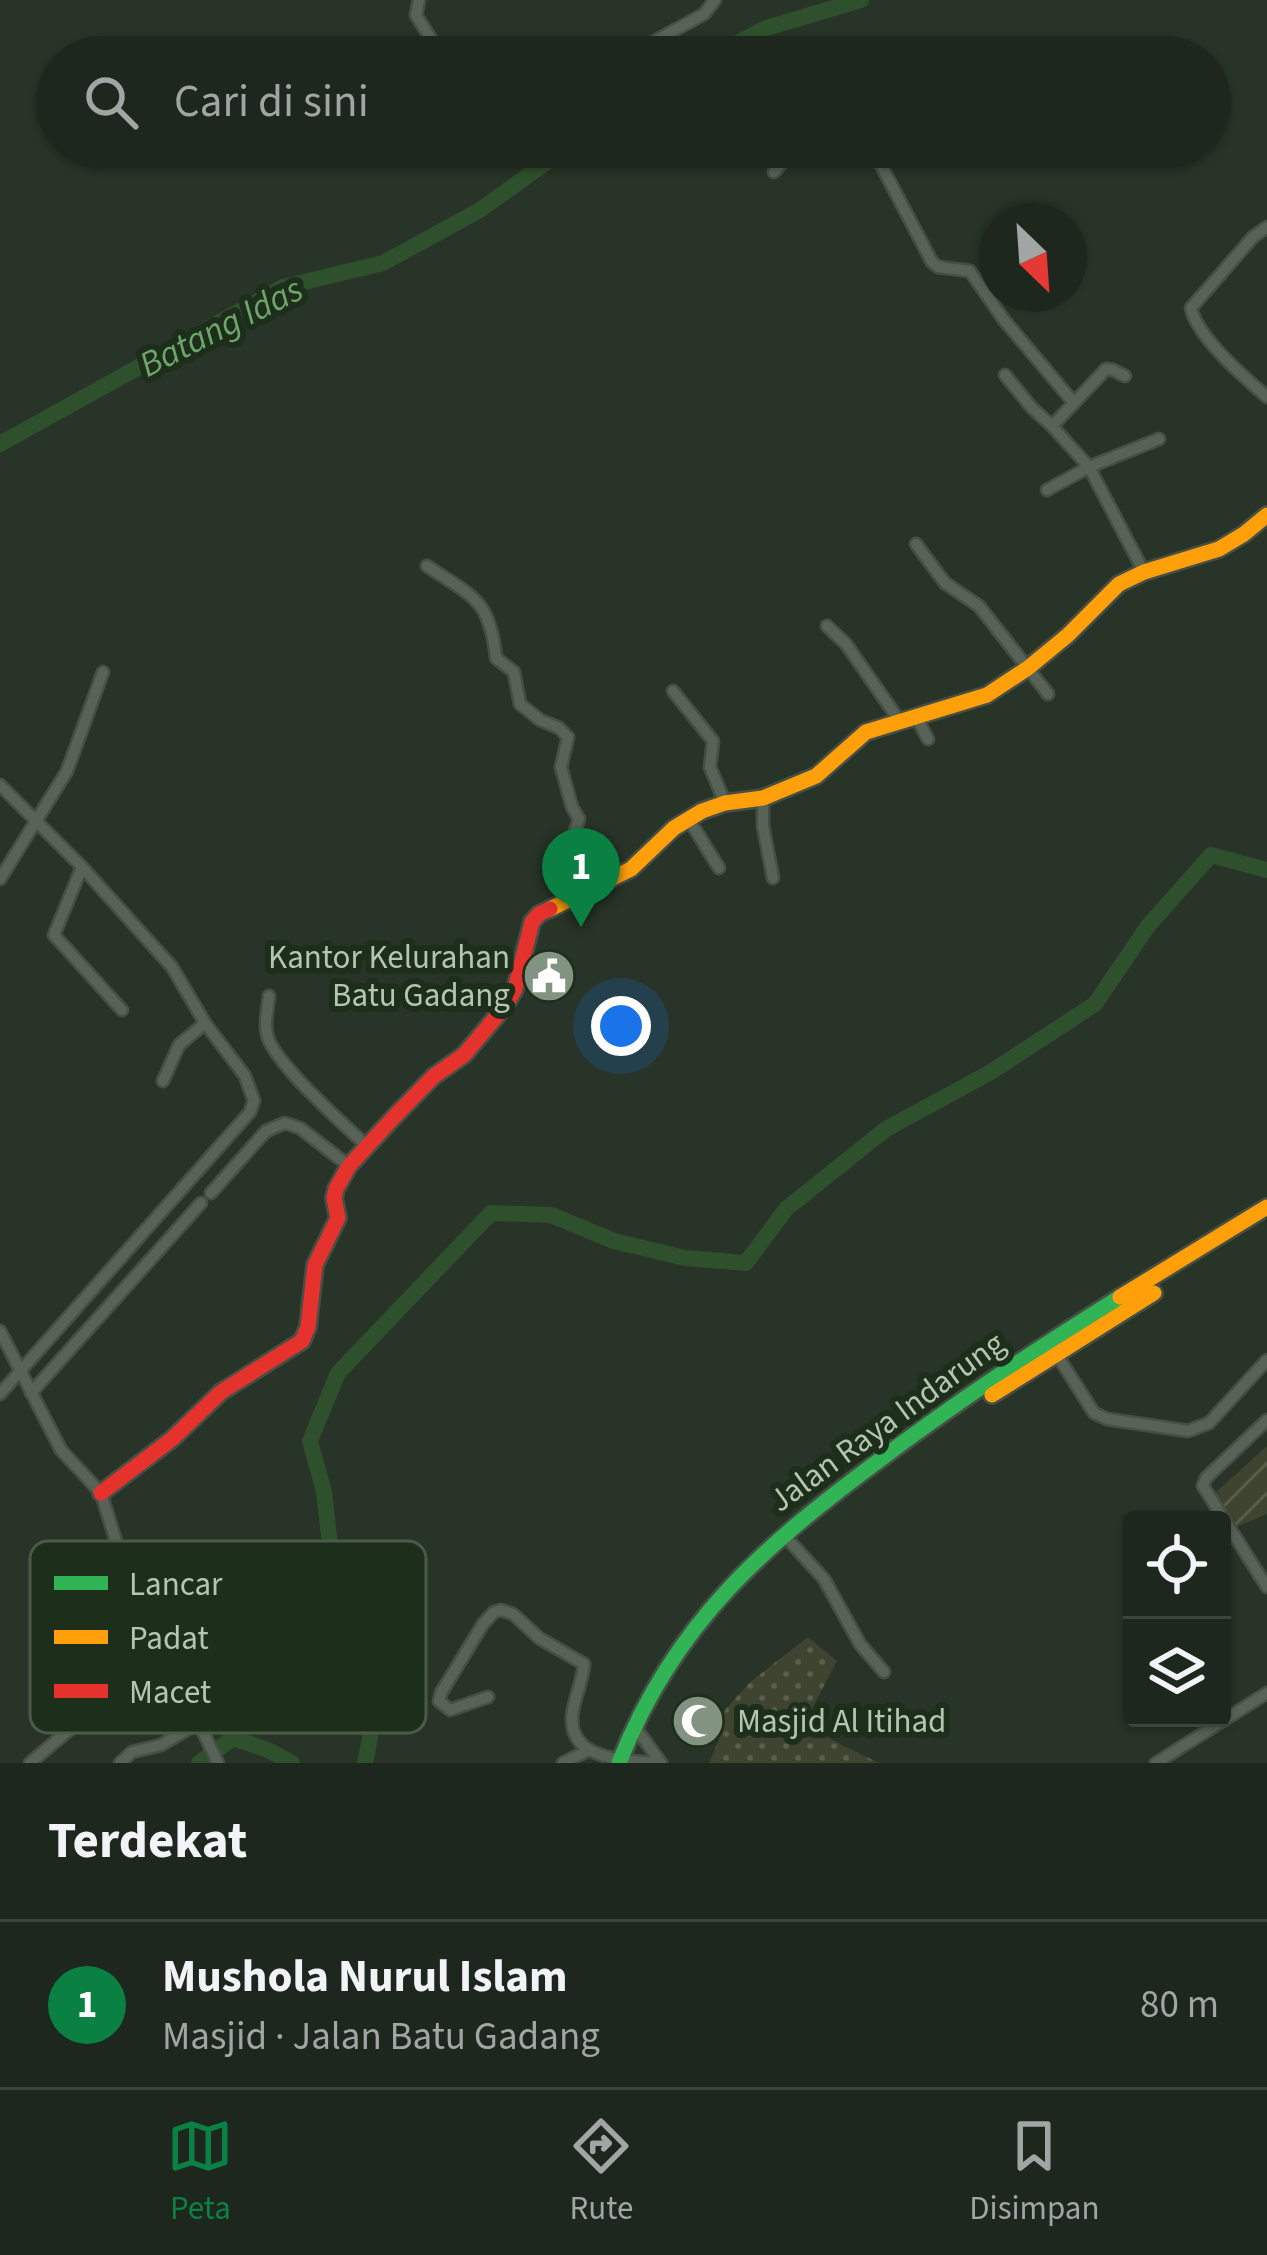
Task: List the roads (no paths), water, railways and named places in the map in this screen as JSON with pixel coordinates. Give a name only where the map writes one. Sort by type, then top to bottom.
[{"type":"main road","points":[[101,1493],[155,1454],[228,1387],[302,1341],[315,1265],[338,1218],[334,1193],[367,1146],[424,1085],[464,1054],[506,1005],[535,918],[638,864],[688,818],[816,776],[866,732],[987,695],[1068,635],[1119,584],[1219,549],[1267,515]]},
{"type":"main road","name":"Jalan Raya Indarung","points":[[787,1539],[1267,1207]]},
{"type":"main road","name":"Jalan Raya Indarung","points":[[625,1762],[638,1731],[698,1643],[787,1539],[984,1383],[1182,1267],[1267,1224]]},
{"type":"street","points":[[419,0],[416,15],[429,36]]},
{"type":"street","points":[[664,36],[704,14],[715,0]]},
{"type":"street","points":[[774,172],[778,168]]},
{"type":"street","points":[[883,168],[932,262],[970,271],[1004,320],[1074,403]]},
{"type":"street","points":[[1267,227],[1194,302],[1191,314],[1235,368],[1267,397]]},
{"type":"street","points":[[1052,426],[1106,369],[1125,376]]},
{"type":"street","points":[[1005,375],[1089,467],[1144,572]]},
{"type":"street","points":[[1047,490],[1159,439]]},
{"type":"street","points":[[916,544],[945,583],[979,606],[1048,694]]},
{"type":"street","points":[[428,566],[480,604],[494,632],[496,658],[514,672],[520,704],[568,737],[561,767],[579,819],[575,831],[601,883]]},
{"type":"street","points":[[827,626],[928,740]]},
{"type":"street","points":[[0,879],[74,758],[103,672]]},
{"type":"street","points":[[673,691],[713,742],[710,767],[724,803]]},
{"type":"street","points":[[0,785],[172,967],[245,1076],[254,1106],[0,1394]]},
{"type":"street","points":[[763,797],[773,878]]},
{"type":"street","points":[[688,818],[719,868]]},
{"type":"street","points":[[82,867],[54,935],[122,1010]]},
{"type":"street","points":[[269,996],[266,1028],[270,1045],[367,1146]]},
{"type":"street","points":[[163,1081],[174,1053],[205,1022]]},
{"type":"street","points":[[31,1393],[266,1131],[286,1123],[300,1128],[349,1166]]},
{"type":"street","points":[[0,1331],[61,1450],[101,1493],[114,1541]]},
{"type":"street","points":[[1057,1355],[1094,1413],[1188,1431],[1209,1423],[1267,1360]]},
{"type":"street","points":[[1267,1420],[1203,1486],[1267,1587]]},
{"type":"street","points":[[787,1539],[824,1579],[860,1644],[884,1672]]},
{"type":"street","points":[[488,1696],[454,1709],[439,1701],[488,1617],[506,1611],[539,1638],[584,1664],[572,1723],[589,1750],[625,1762],[658,1763]]},
{"type":"street","points":[[1156,1763],[1267,1693]]},
{"type":"street","points":[[638,1731],[658,1763]]},
{"type":"street","points":[[30,1763],[66,1733]]},
{"type":"street","points":[[120,1763],[132,1752],[185,1733]]},
{"type":"street","points":[[203,1733],[218,1763]]},
{"type":"street","points":[[563,1763],[589,1750]]},
{"type":"waterway","name":"Batang Idas","points":[[751,36],[861,0]]},
{"type":"waterway","name":"Batang Idas","points":[[0,444],[283,287],[383,263],[480,210],[539,168]]},
{"type":"waterway","points":[[330,1541],[324,1492],[310,1441],[338,1373],[491,1213],[551,1215],[614,1241],[685,1258],[746,1263],[786,1209],[886,1129],[991,1072],[1095,1004],[1148,926],[1211,855],[1267,870]]},
{"type":"waterway","points":[[365,1763],[369,1733]]},
{"type":"waterway","points":[[199,1763],[233,1738],[292,1763]]},
{"type":"place","name":"Mushola Nurul Islam","points":[[581,927]]},
{"type":"place","name":"Kantor Kelurahan Batu Gadang","points":[[549,976]]},
{"type":"place","name":"Masjid Al Itihad","points":[[698,1721]]}]
